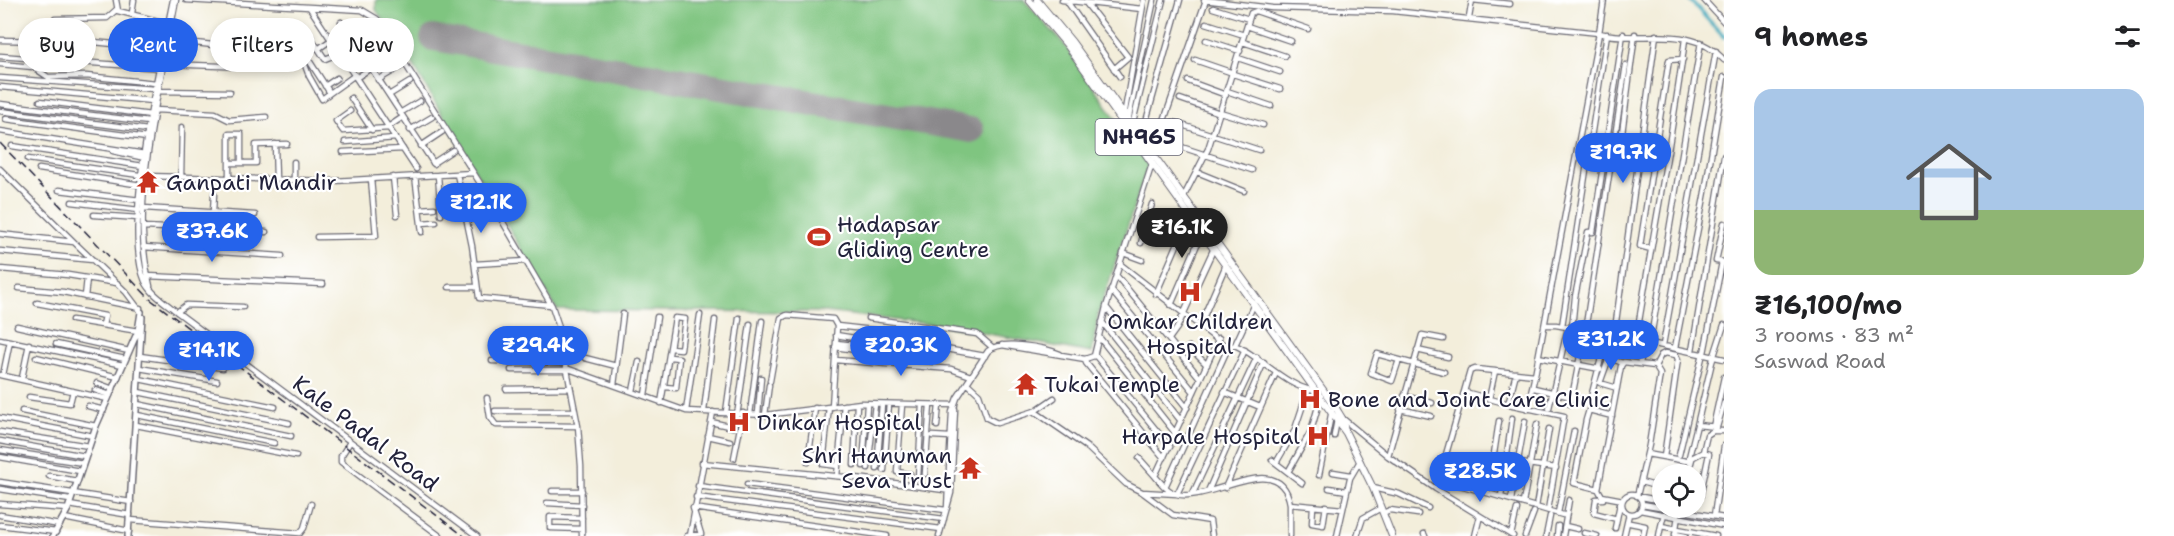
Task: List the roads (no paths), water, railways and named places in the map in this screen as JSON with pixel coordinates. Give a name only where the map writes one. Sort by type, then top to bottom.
[{"type":"highway","name":"NH965","points":[[1029,0],[1039,3],[1128,121],[1340,419],[1373,488],[1392,536]]},
{"type":"highway","name":"NH965","points":[[1039,3],[1152,165],[1319,394],[1332,408]]},
{"type":"main road","points":[[55,534],[74,492],[96,426],[138,331],[141,310]]},
{"type":"main road","points":[[129,533],[141,356],[141,310]]},
{"type":"street","points":[[96,18],[107,18],[116,10],[116,0]]},
{"type":"street","points":[[132,13],[134,0]]},
{"type":"street","points":[[171,18],[175,0]]},
{"type":"street","points":[[186,0],[362,10],[377,20],[552,305],[561,338],[578,426],[582,536]]},
{"type":"street","points":[[1064,0],[1142,9]]},
{"type":"street","points":[[1064,0],[1120,77]]},
{"type":"street","points":[[1128,121],[1144,0]]},
{"type":"street","points":[[1128,121],[1154,0]]},
{"type":"street","points":[[1128,121],[1162,0]]},
{"type":"street","points":[[1141,139],[1180,0]]},
{"type":"street","points":[[1152,155],[1205,0],[1393,11],[1607,34],[1656,35],[1701,42],[1716,51],[1724,60]]},
{"type":"street","points":[[1469,18],[1472,0],[1510,4]]},
{"type":"street","points":[[1527,409],[1534,388],[1534,375],[1545,326],[1552,274],[1577,155],[1604,0]]},
{"type":"street","points":[[1704,0],[1724,22]]},
{"type":"street","points":[[1086,3],[1128,57],[1114,69]]},
{"type":"street","points":[[310,8],[327,34]]},
{"type":"street","points":[[1213,8],[1249,19]]},
{"type":"street","points":[[116,10],[149,18]]},
{"type":"street","points":[[1183,198],[1206,154],[1253,11],[1308,29]]},
{"type":"street","points":[[1206,23],[1245,35]]},
{"type":"street","points":[[1247,26],[1292,41]]},
{"type":"street","points":[[1549,408],[1567,327],[1607,34]]},
{"type":"street","points":[[1567,327],[1588,232],[1593,232],[1623,34]]},
{"type":"street","points":[[1621,141],[1635,34]]},
{"type":"street","points":[[1614,336],[1656,35]]},
{"type":"street","points":[[1636,340],[1666,173],[1685,39]]},
{"type":"street","points":[[0,40],[108,43]]},
{"type":"street","points":[[1206,40],[1240,51]]},
{"type":"street","points":[[1243,42],[1285,56]]},
{"type":"street","points":[[1650,343],[1701,42]]},
{"type":"street","points":[[318,49],[327,43]]},
{"type":"street","points":[[315,44],[327,60],[315,67]]},
{"type":"street","points":[[1663,345],[1716,51]]},
{"type":"street","points":[[0,56],[108,63]]},
{"type":"street","points":[[1238,58],[1280,72]]},
{"type":"street","points":[[1651,249],[1640,246],[1669,60],[1683,59]]},
{"type":"street","points":[[1195,60],[1280,89]]},
{"type":"street","points":[[0,64],[33,66],[48,77],[86,76],[156,88]]},
{"type":"street","points":[[1570,404],[1586,331],[1626,65]]},
{"type":"street","points":[[315,70],[330,93]]},
{"type":"street","points":[[151,291],[144,279],[139,259],[139,218],[149,122],[160,72]]},
{"type":"street","points":[[151,291],[143,247],[140,200],[144,176],[143,166],[155,110],[160,72]]},
{"type":"street","points":[[309,72],[322,99],[361,72]]},
{"type":"street","points":[[352,72],[416,169]]},
{"type":"street","points":[[373,72],[433,163],[453,150]]},
{"type":"street","points":[[378,80],[392,72]]},
{"type":"street","points":[[1675,348],[1724,77]]},
{"type":"street","points":[[0,78],[230,92]]},
{"type":"street","points":[[325,86],[336,78]]},
{"type":"street","points":[[1188,81],[1271,106]]},
{"type":"street","points":[[389,95],[410,82]]},
{"type":"street","points":[[0,87],[153,101]]},
{"type":"street","points":[[351,99],[372,130]]},
{"type":"street","points":[[1180,99],[1263,125]]},
{"type":"street","points":[[40,101],[151,115]]},
{"type":"street","points":[[350,111],[336,121],[344,131],[389,128],[401,115],[420,101]]},
{"type":"street","points":[[0,104],[149,122]]},
{"type":"street","points":[[155,110],[215,113],[229,120],[266,117]]},
{"type":"street","points":[[0,111],[148,130]]},
{"type":"street","points":[[410,130],[432,117]]},
{"type":"street","points":[[6,119],[147,138]]},
{"type":"street","points":[[1173,122],[1259,150]]},
{"type":"street","points":[[181,177],[182,127]]},
{"type":"street","points":[[0,131],[146,156]]},
{"type":"street","points":[[421,146],[442,132]]},
{"type":"street","points":[[229,178],[229,134],[241,134],[241,163]]},
{"type":"street","points":[[345,142],[396,138]]},
{"type":"street","points":[[1166,141],[1252,170]]},
{"type":"street","points":[[275,144],[276,179]]},
{"type":"street","points":[[229,163],[256,163],[256,145],[287,144]]},
{"type":"street","points":[[12,146],[143,166]]},
{"type":"street","points":[[343,152],[403,149]]},
{"type":"street","points":[[1577,155],[1589,157]]},
{"type":"street","points":[[1692,351],[1724,156]]},
{"type":"street","points":[[28,159],[144,176],[294,180],[473,174]]},
{"type":"street","points":[[294,162],[294,180]]},
{"type":"street","points":[[1095,355],[1111,290],[1152,165]]},
{"type":"street","points":[[0,168],[117,283],[141,310]]},
{"type":"street","points":[[39,169],[141,185]]},
{"type":"street","points":[[1197,172],[1244,191]]},
{"type":"street","points":[[1653,172],[1666,173]]},
{"type":"street","points":[[457,174],[475,264],[479,298],[552,305]]},
{"type":"street","points":[[438,175],[441,215]]},
{"type":"street","points":[[415,176],[422,232]]},
{"type":"street","points":[[393,177],[397,215]]},
{"type":"street","points":[[317,237],[376,236],[371,179]]},
{"type":"street","points":[[59,190],[140,200]]},
{"type":"street","points":[[213,212],[214,194]]},
{"type":"street","points":[[467,220],[481,217],[478,197]]},
{"type":"street","points":[[72,202],[141,209],[255,214]]},
{"type":"street","points":[[1141,243],[1152,204]]},
{"type":"street","points":[[420,209],[434,208]]},
{"type":"street","points":[[94,215],[139,218]]},
{"type":"street","points":[[1156,294],[1190,215]]},
{"type":"street","points":[[1135,217],[1147,221]]},
{"type":"street","points":[[421,223],[436,222]]},
{"type":"street","points":[[1679,455],[1717,299],[1723,262],[1716,261],[1724,223]]},
{"type":"street","points":[[143,227],[266,232]]},
{"type":"street","points":[[1171,304],[1203,232]]},
{"type":"street","points":[[0,234],[74,242]]},
{"type":"street","points":[[143,247],[282,256]]},
{"type":"street","points":[[1168,339],[1184,315],[1214,248]]},
{"type":"street","points":[[0,251],[93,261]]},
{"type":"street","points":[[1123,253],[1142,260]]},
{"type":"street","points":[[475,264],[526,261]]},
{"type":"street","points":[[1120,264],[1184,315],[1219,338],[1228,348]]},
{"type":"street","points":[[1200,325],[1226,265]]},
{"type":"street","points":[[0,270],[117,283]]},
{"type":"street","points":[[1116,275],[1200,378]]},
{"type":"street","points":[[147,276],[323,284]]},
{"type":"street","points":[[85,297],[87,278]]},
{"type":"street","points":[[449,287],[477,287]]},
{"type":"street","points":[[19,288],[85,297],[141,310]]},
{"type":"street","points":[[1111,290],[1194,392]]},
{"type":"street","name":"Kale Padal Road","points":[[151,291],[477,536]]},
{"type":"street","points":[[37,303],[105,316],[103,325]]},
{"type":"street","points":[[1165,487],[1228,348],[1235,345],[1255,304]]},
{"type":"street","points":[[177,312],[186,305],[243,307]]},
{"type":"street","points":[[1106,307],[1187,408]]},
{"type":"street","points":[[614,385],[623,315]]},
{"type":"street","points":[[686,411],[700,315]]},
{"type":"street","points":[[765,415],[781,318],[787,315],[829,318],[836,321],[835,360],[823,464],[838,466]]},
{"type":"street","points":[[645,395],[657,317]]},
{"type":"street","points":[[661,403],[675,318],[685,320],[681,349],[671,348]]},
{"type":"street","points":[[726,412],[739,318]]},
{"type":"street","points":[[868,318],[978,334],[992,347]]},
{"type":"street","points":[[72,320],[138,331]]},
{"type":"street","points":[[705,411],[715,320]]},
{"type":"street","points":[[750,414],[762,321]]},
{"type":"street","points":[[1102,322],[1181,421]]},
{"type":"street","points":[[734,458],[750,324]]},
{"type":"street","points":[[1690,464],[1697,424],[1724,325]]},
{"type":"street","points":[[17,326],[129,351]]},
{"type":"street","points":[[837,326],[926,336],[940,348],[985,356]]},
{"type":"street","points":[[1545,326],[1567,327],[1724,359]]},
{"type":"street","points":[[836,335],[934,351]]},
{"type":"street","points":[[1388,456],[1422,335],[1443,339]]},
{"type":"street","points":[[1534,388],[1590,401],[1607,335]]},
{"type":"street","points":[[511,337],[561,338]]},
{"type":"street","points":[[1099,337],[1176,434]]},
{"type":"street","points":[[1155,476],[1219,338]]},
{"type":"street","points":[[0,339],[124,362]]},
{"type":"street","points":[[1617,388],[1600,383],[1606,362],[1613,358],[1617,340],[1643,345],[1640,364]]},
{"type":"street","points":[[10,341],[2,375],[73,391],[110,394]]},
{"type":"street","points":[[951,455],[950,437],[955,406],[971,376],[992,347],[1007,343],[1085,359],[1095,355]]},
{"type":"street","points":[[22,378],[29,344]]},
{"type":"street","points":[[56,344],[124,362]]},
{"type":"street","points":[[836,345],[906,351],[904,366]]},
{"type":"street","points":[[1235,345],[1257,357],[1276,373],[1319,394],[1312,427],[1288,472]]},
{"type":"street","points":[[1180,354],[1189,346],[1207,365]]},
{"type":"street","points":[[1177,494],[1245,350]]},
{"type":"street","points":[[1417,350],[1448,357]]},
{"type":"street","points":[[499,351],[563,351]]},
{"type":"street","points":[[1655,366],[1661,355],[1665,353],[1676,355],[1678,359],[1664,457]]},
{"type":"street","points":[[1399,360],[1392,381],[1371,374],[1377,354],[1444,372]]},
{"type":"street","points":[[1095,355],[1170,447]]},
{"type":"street","points":[[141,356],[223,368]]},
{"type":"street","points":[[36,357],[117,377]]},
{"type":"street","points":[[664,387],[676,388],[679,358],[670,357]]},
{"type":"street","points":[[1192,493],[1257,357]]},
{"type":"street","points":[[1538,357],[1600,369]]},
{"type":"street","points":[[585,358],[616,366]]},
{"type":"street","points":[[1613,358],[1623,363],[1655,366]]},
{"type":"street","points":[[1085,359],[1164,458]]},
{"type":"street","points":[[835,360],[951,369],[971,376]]},
{"type":"street","points":[[492,361],[566,367],[686,411],[765,415],[857,404],[955,406]]},
{"type":"street","points":[[633,391],[639,362]]},
{"type":"street","points":[[1209,489],[1264,362]]},
{"type":"street","points":[[1604,498],[1599,495],[1598,489],[1623,363]]},
{"type":"street","points":[[1641,507],[1637,496],[1647,454],[1660,374],[1655,366]]},
{"type":"street","points":[[511,370],[566,367]]},
{"type":"street","points":[[140,368],[218,381]]},
{"type":"street","points":[[1436,489],[1472,369],[1534,375]]},
{"type":"street","points":[[1489,399],[1495,371]]},
{"type":"street","points":[[1226,488],[1276,373]]},
{"type":"street","points":[[1508,404],[1516,373]]},
{"type":"street","points":[[1713,427],[1724,377]]},
{"type":"street","points":[[758,414],[761,378]]},
{"type":"street","points":[[139,379],[275,407]]},
{"type":"street","points":[[97,383],[110,394]]},
{"type":"street","points":[[967,383],[979,394],[987,418],[991,421],[1005,422],[1034,411],[1054,398]]},
{"type":"street","points":[[506,389],[570,387]]},
{"type":"street","points":[[95,390],[110,394]]},
{"type":"street","points":[[1302,483],[1274,462],[1294,432],[1308,390]]},
{"type":"street","points":[[29,397],[70,403],[73,391]]},
{"type":"street","points":[[138,392],[289,423]]},
{"type":"street","points":[[1224,392],[1260,407]]},
{"type":"street","points":[[1465,392],[1563,416],[1546,536]]},
{"type":"street","points":[[1404,396],[1432,403]]},
{"type":"street","points":[[487,398],[490,417],[496,425],[578,426]]},
{"type":"street","points":[[1686,421],[1717,427],[1724,403]]},
{"type":"street","points":[[137,404],[291,436]]},
{"type":"street","points":[[854,465],[857,404]]},
{"type":"street","points":[[867,404],[865,467],[875,404]]},
{"type":"street","points":[[877,469],[882,404]]},
{"type":"street","points":[[884,470],[889,404]]},
{"type":"street","points":[[837,476],[844,405]]},
{"type":"street","points":[[902,405],[897,472],[910,474]]},
{"type":"street","points":[[918,478],[922,405]]},
{"type":"street","points":[[925,474],[930,405]]},
{"type":"street","points":[[937,426],[939,405]]},
{"type":"street","points":[[88,406],[104,410]]},
{"type":"street","points":[[939,536],[949,491],[955,406]]},
{"type":"street","points":[[808,462],[815,408]]},
{"type":"street","points":[[1319,475],[1332,408]]},
{"type":"street","points":[[1400,409],[1431,416]]},
{"type":"street","points":[[1598,489],[1574,483],[1586,420],[1589,410],[1612,416]]},
{"type":"street","points":[[22,411],[96,426]]},
{"type":"street","points":[[495,411],[575,411]]},
{"type":"street","points":[[1034,411],[1088,448],[1126,484],[1142,492],[1173,515],[1210,521],[1212,536]]},
{"type":"street","points":[[693,508],[701,534],[689,536],[693,508],[702,463],[714,412]]},
{"type":"street","points":[[711,422],[733,427],[740,413]]},
{"type":"street","points":[[137,415],[274,443]]},
{"type":"street","points":[[0,418],[93,436]]},
{"type":"street","points":[[1501,497],[1512,418]]},
{"type":"street","points":[[1334,436],[1340,419],[1436,489],[1512,535],[1517,509]]},
{"type":"street","points":[[1488,493],[1499,421]]},
{"type":"street","points":[[1511,500],[1525,421]]},
{"type":"street","points":[[1523,503],[1537,424]]},
{"type":"street","points":[[136,425],[296,456]]},
{"type":"street","points":[[1524,536],[1535,510],[1549,429]]},
{"type":"street","points":[[1439,479],[1523,503],[1535,510],[1561,514],[1564,471],[1574,431]]},
{"type":"street","points":[[1703,452],[1707,435],[1713,431],[1724,431]]},
{"type":"street","points":[[0,432],[89,446]]},
{"type":"street","points":[[708,436],[730,441]]},
{"type":"street","points":[[932,436],[950,437]]},
{"type":"street","points":[[0,441],[86,456]]},
{"type":"street","points":[[350,442],[341,456],[341,462],[440,536]]},
{"type":"street","points":[[1714,516],[1724,446]]},
{"type":"street","points":[[0,450],[83,463]]},
{"type":"street","points":[[1647,454],[1686,461],[1703,452]]},
{"type":"street","points":[[1703,452],[1710,456],[1706,473]]},
{"type":"street","points":[[809,453],[824,455]]},
{"type":"street","points":[[0,457],[80,471]]},
{"type":"street","points":[[1139,458],[1165,487],[1177,494]]},
{"type":"street","points":[[1493,459],[1564,471]]},
{"type":"street","points":[[1337,536],[1351,475],[1360,461]]},
{"type":"street","points":[[702,463],[837,476],[949,491]]},
{"type":"street","points":[[1333,472],[1351,475]]},
{"type":"street","points":[[49,476],[77,481]]},
{"type":"street","points":[[1142,492],[1192,493],[1226,488],[1256,477],[1272,478],[1285,487],[1290,504],[1290,536]]},
{"type":"street","points":[[0,482],[131,502]]},
{"type":"street","points":[[1641,482],[1652,485]]},
{"type":"street","points":[[747,484],[946,509]]},
{"type":"street","points":[[698,486],[944,519]]},
{"type":"street","points":[[1329,488],[1347,491]]},
{"type":"street","points":[[1373,488],[1390,491],[1428,508]]},
{"type":"street","points":[[0,489],[130,518],[300,535],[311,504]]},
{"type":"street","points":[[552,491],[582,491]]},
{"type":"street","points":[[1617,519],[1594,513],[1596,499],[1623,500],[1631,494],[1652,499]]},
{"type":"street","points":[[696,498],[941,529]]},
{"type":"street","points":[[1563,536],[1569,500]]},
{"type":"street","points":[[1615,528],[1620,505],[1616,500]]},
{"type":"street","points":[[1623,500],[1622,507],[1631,514]]},
{"type":"street","points":[[547,503],[582,505]]},
{"type":"street","points":[[0,504],[69,504]]},
{"type":"street","points":[[1290,504],[1343,509]]},
{"type":"street","points":[[1313,507],[1312,523],[1323,525],[1326,506]]},
{"type":"street","points":[[1641,507],[1652,511]]},
{"type":"street","points":[[1626,536],[1631,514],[1641,507],[1652,507]]},
{"type":"street","points":[[693,508],[887,536]]},
{"type":"street","points":[[1357,536],[1363,518],[1382,511],[1418,514]]},
{"type":"street","points":[[1626,536],[1631,514]]},
{"type":"street","points":[[0,515],[60,525]]},
{"type":"street","points":[[1706,515],[1724,518]]},
{"type":"street","points":[[1475,536],[1480,516]]},
{"type":"street","points":[[15,517],[15,527]]},
{"type":"street","points":[[582,518],[550,517],[550,528],[582,529]]},
{"type":"street","points":[[64,518],[129,533]]},
{"type":"street","points":[[564,518],[564,528]]},
{"type":"street","points":[[1659,536],[1663,518]]},
{"type":"street","points":[[1678,518],[1721,526],[1716,536],[1676,533],[1678,518]]},
{"type":"street","points":[[1630,523],[1645,526],[1643,536]]},
{"type":"street","points":[[0,525],[55,534]]},
{"type":"street","points":[[1557,536],[1558,526]]},
{"type":"street","points":[[1565,526],[1578,529]]},
{"type":"street","points":[[1661,526],[1685,536]]},
{"type":"street","points":[[1501,536],[1502,529]]},
{"type":"street","points":[[1584,533],[1597,536]]},
{"type":"waterway","points":[[1690,0],[1724,37]]},
{"type":"railway","points":[[0,143],[150,299],[464,536]]},
{"type":"place","name":"Ganpati Mandir","points":[[148,182]]},
{"type":"place","name":"Hadapsar Gliding Centre","points":[[819,237]]},
{"type":"place","name":"Omkar Children Hospital","points":[[1190,292]]},
{"type":"place","name":"Tukai Temple","points":[[1026,384]]},
{"type":"place","name":"Bone and Joint Care Clinic","points":[[1310,399]]},
{"type":"place","name":"Dinkar Hospital","points":[[739,422]]},
{"type":"place","name":"Harpale Hospital","points":[[1318,436]]},
{"type":"place","name":"Shri Hanuman Seva Trust","points":[[970,468]]}]
